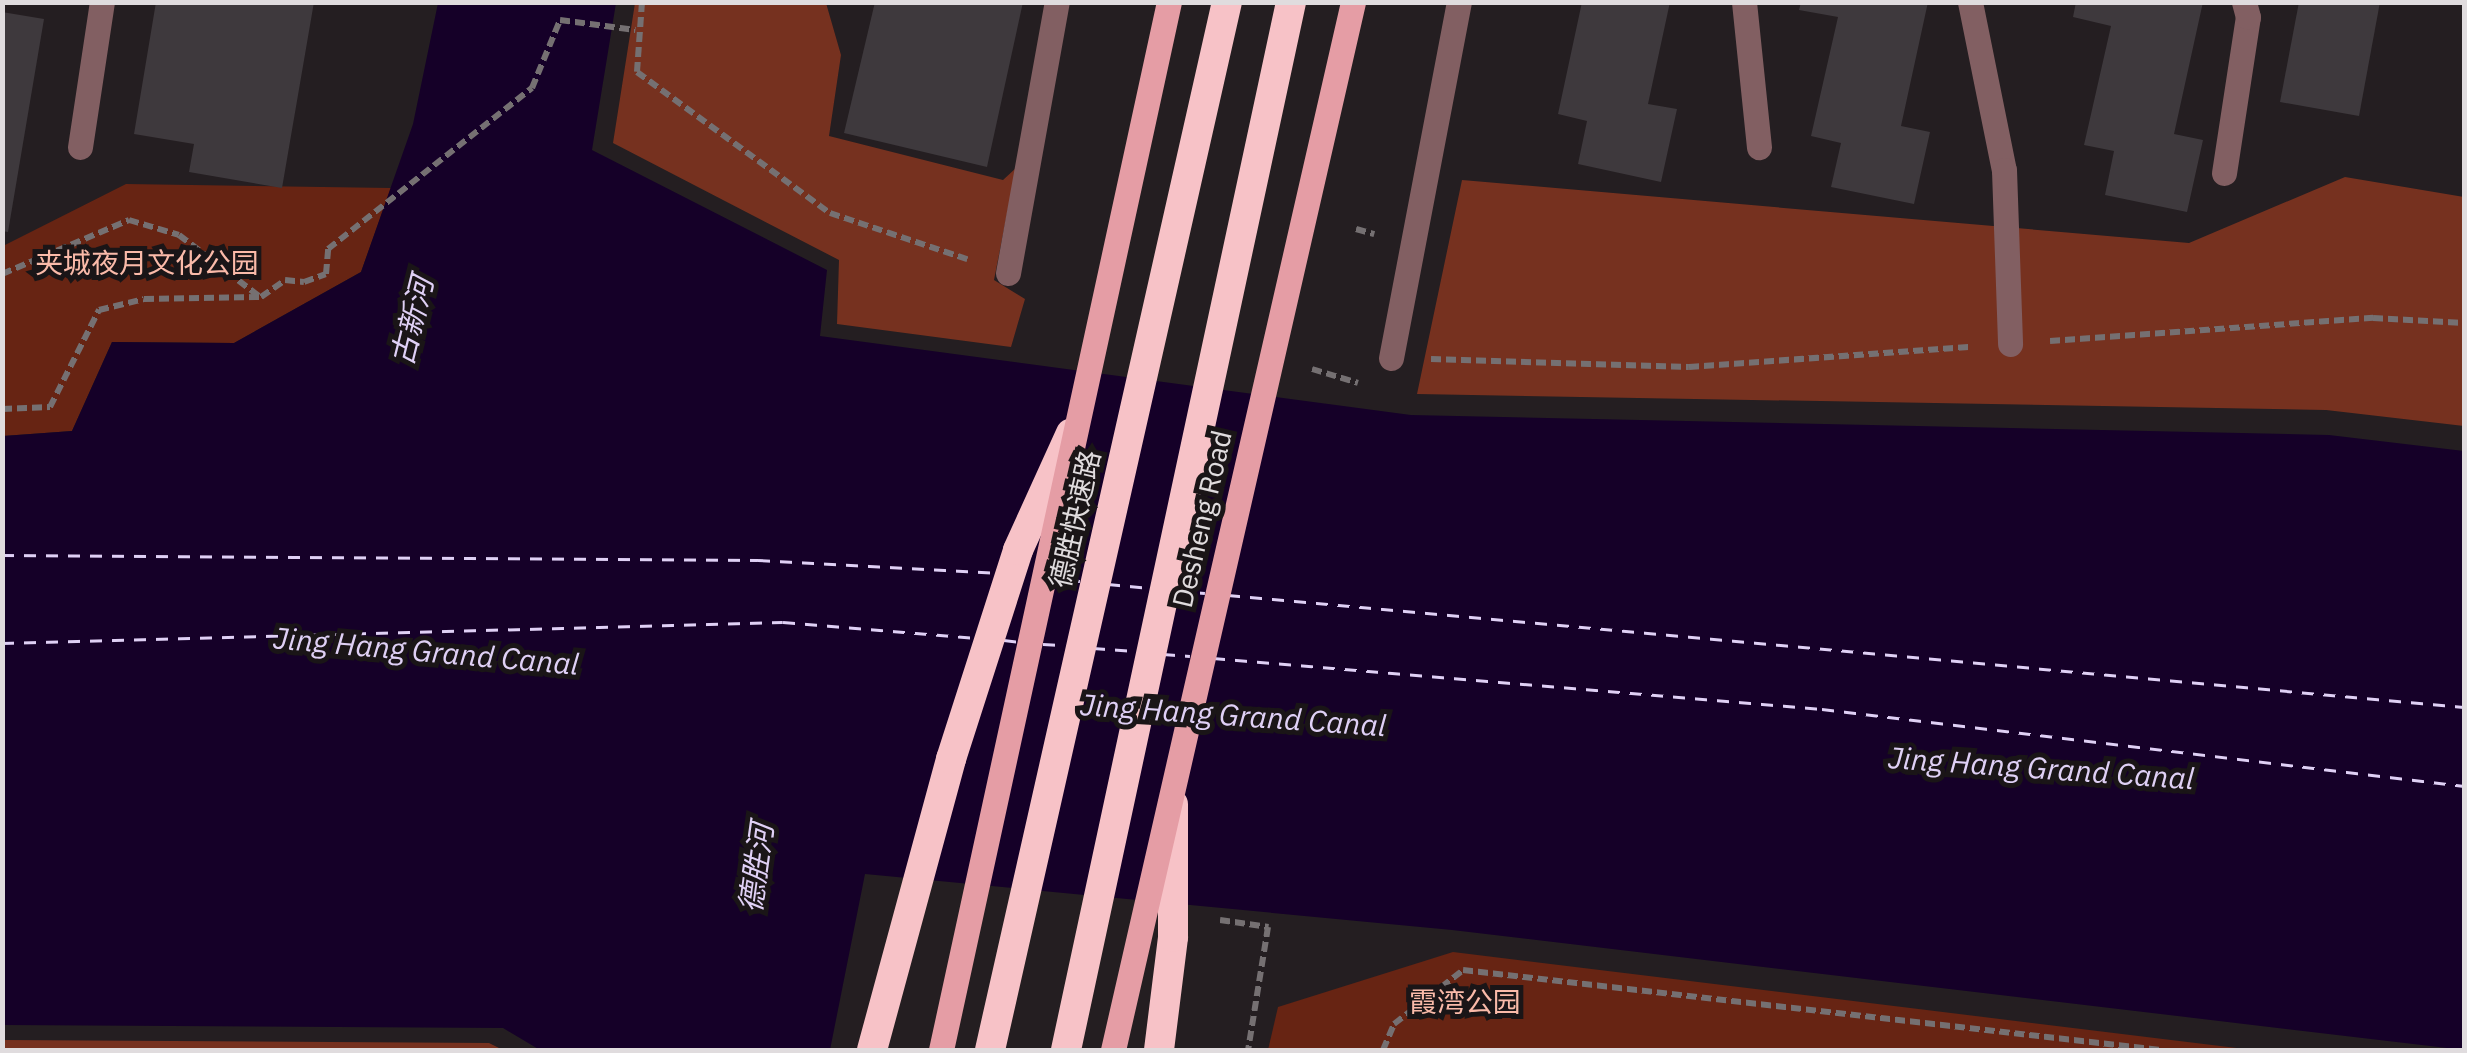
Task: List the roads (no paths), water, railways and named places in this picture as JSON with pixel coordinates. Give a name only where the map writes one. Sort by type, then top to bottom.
[{"type":"highway","name":"德胜快速路","points":[[990,1050],[1227,2]]},
{"type":"highway","points":[[1066,1050],[1290,2]]},
{"type":"highway","points":[[872,1050],[952,759],[1018,550],[1080,412]]},
{"type":"highway","points":[[1159,1050],[1173,938],[1174,772]]},
{"type":"main road","points":[[941,1050],[1169,2]]},
{"type":"main road","name":"Desheng Road","points":[[1113,1050],[1353,2]]},
{"type":"lane","points":[[80,147],[102,2]]},
{"type":"lane","points":[[1008,273],[1057,2]]},
{"type":"lane","points":[[1391,358],[1460,2]]},
{"type":"lane","points":[[1744,2],[1759,147]]},
{"type":"lane","points":[[1970,2],[2004,170],[2010,344]]},
{"type":"lane","points":[[2224,173],[2248,17],[2244,2]]},
{"type":"water","points":[[438,3],[616,3],[592,150],[827,270],[820,336],[1411,415],[2329,435],[2464,451],[2464,1050],[1452,930],[865,874],[830,1050],[540,1050],[503,1028],[3,1025],[3,436],[72,431],[112,342],[234,343],[361,272],[413,124]]},
{"type":"park label","name":"夹城夜月文化公园","points":[[147,263]]},
{"type":"park label","name":"霞湾公园","points":[[1465,1002]]},
{"type":"water label","name":"古新河","points":[[412,321]]},
{"type":"water label","name":"Jing Hang Grand Canal","points":[[426,651]]},
{"type":"water label","name":"Jing Hang Grand Canal","points":[[1233,715]]},
{"type":"water label","name":"Jing Hang Grand Canal","points":[[2041,768]]},
{"type":"water label","name":"德胜河","points":[[756,868]]}]
